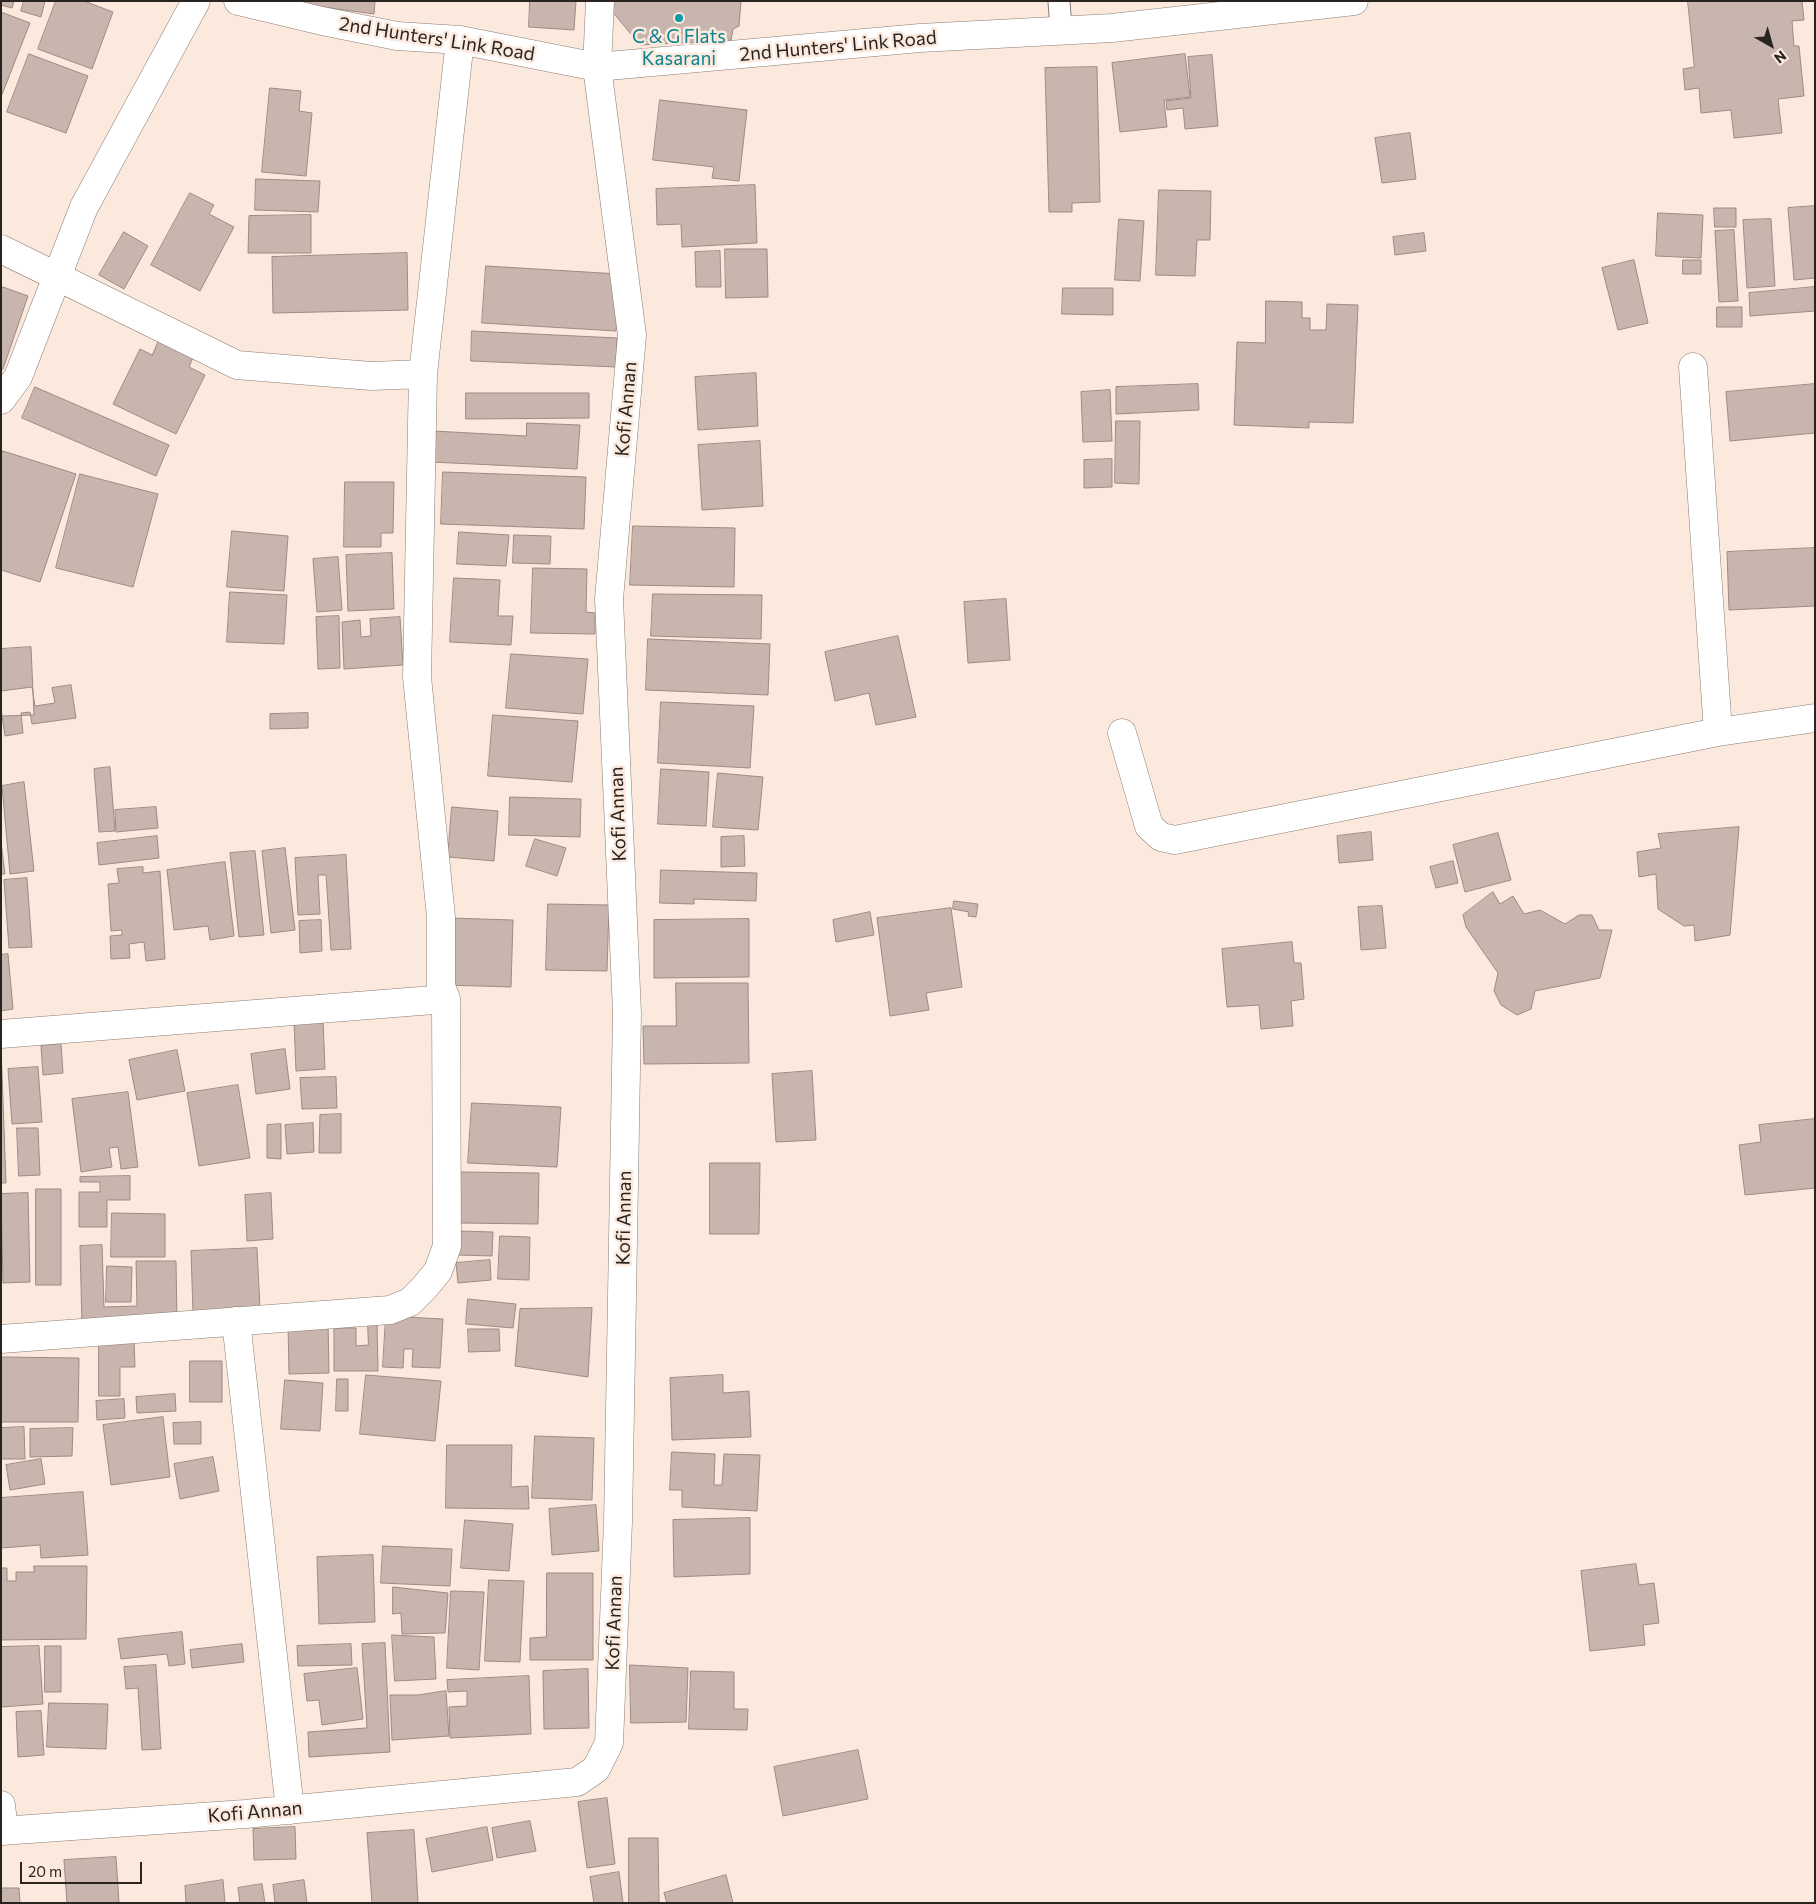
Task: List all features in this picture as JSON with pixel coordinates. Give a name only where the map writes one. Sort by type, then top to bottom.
[{"type":"street","points":[[1,400],[18,377],[84,207],[196,1]]},
{"type":"street","name":"2nd Hunters' Link Road","points":[[238,1],[322,21],[398,36],[460,40],[597,67],[920,38],[1112,28],[1354,1]]},
{"type":"street","name":"Kofi Annan","points":[[2,1822],[290,1810],[577,1782],[596,1770],[609,1743],[618,1522],[627,1013],[609,599],[632,335],[597,67],[600,1]]},
{"type":"street","points":[[1,1339],[390,1310],[410,1302],[438,1271],[447,1246],[446,999],[441,986],[441,917],[417,677],[424,374],[460,40]]},
{"type":"street","points":[[1,249],[237,365],[371,376],[424,374]]},
{"type":"street","points":[[1694,367],[1718,732]]},
{"type":"street","points":[[1122,733],[1150,826],[1161,837],[1175,840],[1718,732],[1815,718]]},
{"type":"street","points":[[1,1034],[446,999]]},
{"type":"street","points":[[236,1322],[290,1810]]},
{"type":"lane","points":[[1059,1],[1062,30]]},
{"type":"building","points":[[1,1],[14,1],[12,8],[1,5]]},
{"type":"building","points":[[24,1],[45,1],[41,17],[21,11]]},
{"type":"building","points":[[56,1],[84,1],[113,12],[92,69],[38,49]]},
{"type":"building","points":[[290,1],[375,1],[374,14],[294,3]]},
{"type":"building","points":[[530,1],[576,1],[574,30],[529,27]]},
{"type":"building","name":"C & G Flats Kasarani","points":[[611,1],[741,1],[739,26],[733,29],[731,40],[640,45],[611,10]]},
{"type":"building","points":[[1688,1],[1802,1],[1804,20],[1792,21],[1794,46],[1799,46],[1804,96],[1778,99],[1782,133],[1734,138],[1731,110],[1701,113],[1699,88],[1685,90],[1683,69],[1694,67]]},
{"type":"building","points":[[1,12],[30,23],[1,97]]},
{"type":"building","points":[[29,54],[88,76],[66,133],[7,112]]},
{"type":"building","points":[[1185,54],[1190,97],[1164,100],[1167,127],[1120,132],[1112,63]]},
{"type":"building","points":[[1212,55],[1218,126],[1185,129],[1183,108],[1167,110],[1166,101],[1191,98],[1188,57]]},
{"type":"building","points":[[1097,67],[1100,202],[1072,203],[1072,212],[1049,212],[1045,68]]},
{"type":"building","points":[[270,88],[301,91],[299,111],[312,113],[306,176],[262,172]]},
{"type":"building","points":[[660,100],[747,110],[739,181],[712,178],[714,167],[653,160]]},
{"type":"building","points":[[1410,133],[1416,179],[1382,183],[1375,138]]},
{"type":"building","points":[[256,179],[320,181],[318,212],[255,210]]},
{"type":"building","points":[[755,185],[757,243],[682,247],[681,224],[657,225],[656,189]]},
{"type":"building","points":[[1159,190],[1211,191],[1210,240],[1197,240],[1195,276],[1156,275]]},
{"type":"building","points":[[190,193],[214,205],[209,214],[234,227],[200,291],[151,265]]},
{"type":"building","points":[[1815,206],[1815,278],[1794,280],[1788,208]]},
{"type":"building","points":[[1714,208],[1736,208],[1736,227],[1715,227]]},
{"type":"building","points":[[1658,213],[1703,215],[1701,258],[1656,256]]},
{"type":"building","points":[[311,215],[311,253],[248,253],[249,216]]},
{"type":"building","points":[[1119,219],[1144,221],[1140,281],[1115,280]]},
{"type":"building","points":[[1771,219],[1775,286],[1747,288],[1743,220]]},
{"type":"building","points":[[1734,230],[1738,301],[1719,302],[1715,231]]},
{"type":"building","points":[[124,232],[148,246],[124,289],[99,275]]},
{"type":"building","points":[[1424,233],[1426,251],[1395,255],[1393,237]]},
{"type":"building","points":[[725,249],[767,249],[768,297],[726,298]]},
{"type":"building","points":[[720,251],[721,287],[696,287],[695,252]]},
{"type":"building","points":[[407,253],[408,310],[273,313],[272,257]]},
{"type":"building","points":[[1634,260],[1648,323],[1618,330],[1602,268]]},
{"type":"building","points":[[1683,260],[1701,260],[1701,274],[1683,274]]},
{"type":"building","points":[[486,266],[619,274],[616,331],[482,323]]},
{"type":"building","points":[[3,287],[28,296],[3,369],[1,369],[1,291]]},
{"type":"building","points":[[1815,287],[1815,311],[1750,316],[1749,293]]},
{"type":"building","points":[[1063,288],[1113,288],[1113,315],[1062,314]]},
{"type":"building","points":[[1266,301],[1302,302],[1302,318],[1310,318],[1310,330],[1326,330],[1327,304],[1358,305],[1353,423],[1309,422],[1309,428],[1234,425],[1237,342],[1265,343]]},
{"type":"building","points":[[1717,307],[1742,307],[1742,327],[1717,327]]},
{"type":"building","points":[[472,331],[617,338],[616,367],[471,361]]},
{"type":"building","points":[[160,338],[194,355],[189,367],[205,375],[176,434],[113,404],[140,349],[152,355]]},
{"type":"building","points":[[756,373],[758,426],[698,430],[695,377]]},
{"type":"building","points":[[1198,384],[1199,410],[1116,414],[1116,387]]},
{"type":"building","points":[[1815,384],[1815,433],[1730,441],[1726,392]]},
{"type":"building","points":[[35,387],[169,445],[156,476],[22,418]]},
{"type":"building","points":[[1110,390],[1112,441],[1083,442],[1081,392]]},
{"type":"building","points":[[466,393],[589,393],[589,418],[466,419]]},
{"type":"building","points":[[1116,421],[1140,421],[1139,484],[1115,483]]},
{"type":"building","points":[[527,423],[580,425],[577,469],[431,462],[433,431],[526,436]]},
{"type":"building","points":[[760,441],[763,506],[702,510],[698,445]]},
{"type":"building","points":[[3,451],[76,474],[40,582],[1,570],[1,456]]},
{"type":"building","points":[[1112,459],[1112,487],[1084,488],[1084,460]]},
{"type":"building","points":[[443,472],[586,477],[584,529],[441,524]]},
{"type":"building","points":[[80,474],[158,494],[133,587],[56,568]]},
{"type":"building","points":[[345,482],[394,482],[393,533],[381,533],[381,547],[344,547]]},
{"type":"building","points":[[633,526],[735,528],[734,587],[630,585]]},
{"type":"building","points":[[232,531],[288,536],[284,591],[227,587]]},
{"type":"building","points":[[459,532],[509,535],[506,566],[457,564]]},
{"type":"building","points":[[514,535],[551,536],[550,564],[513,563]]},
{"type":"building","points":[[1815,548],[1815,606],[1729,610],[1727,552]]},
{"type":"building","points":[[392,553],[394,609],[348,611],[346,555]]},
{"type":"building","points":[[338,557],[342,610],[317,612],[313,559]]},
{"type":"building","points":[[533,568],[587,569],[586,612],[595,613],[595,634],[531,633]]},
{"type":"building","points":[[454,578],[500,580],[498,616],[513,616],[511,645],[450,642]]},
{"type":"building","points":[[230,592],[287,595],[284,644],[227,642]]},
{"type":"building","points":[[653,594],[762,595],[761,639],[651,636]]},
{"type":"building","points":[[1006,599],[1010,660],[968,663],[964,602]]},
{"type":"building","points":[[339,616],[340,668],[318,669],[316,617]]},
{"type":"building","points":[[400,617],[403,665],[344,669],[342,622],[360,620],[361,637],[371,636],[370,619]]},
{"type":"building","points":[[898,636],[916,717],[876,725],[869,693],[835,701],[825,652]]},
{"type":"building","points":[[648,639],[770,644],[768,695],[646,690]]},
{"type":"building","points":[[31,647],[34,715],[1,716],[1,649]]},
{"type":"building","points":[[511,654],[588,659],[583,714],[506,708]]},
{"type":"building","points":[[71,685],[76,718],[32,724],[30,712],[21,713],[23,733],[5,736],[1,709],[1,691],[32,687],[35,706],[55,703],[52,688]]},
{"type":"building","points":[[661,702],[754,706],[750,768],[658,763]]},
{"type":"building","points":[[308,713],[308,728],[270,729],[270,714]]},
{"type":"building","points":[[493,715],[578,721],[572,782],[488,776]]},
{"type":"building","points":[[110,767],[115,831],[99,832],[94,769]]},
{"type":"building","points":[[661,769],[709,772],[706,826],[658,824]]},
{"type":"building","points":[[718,773],[763,777],[758,830],[713,827]]},
{"type":"building","points":[[24,782],[34,871],[10,874],[2,786]]},
{"type":"building","points":[[510,797],[581,799],[580,837],[509,835]]},
{"type":"building","points":[[156,807],[158,828],[116,832],[115,810]]},
{"type":"building","points":[[452,807],[498,811],[494,861],[448,857]]},
{"type":"building","points":[[1739,827],[1730,935],[1695,941],[1694,925],[1684,926],[1658,909],[1656,874],[1639,877],[1637,852],[1661,848],[1658,834]]},
{"type":"building","points":[[1371,832],[1373,860],[1339,863],[1337,836]]},
{"type":"building","points":[[1498,833],[1511,880],[1465,892],[1453,845]]},
{"type":"building","points":[[157,836],[159,858],[99,865],[97,843]]},
{"type":"building","points":[[744,836],[745,866],[721,867],[721,837]]},
{"type":"building","points":[[535,839],[566,848],[557,876],[526,866]]},
{"type":"building","points":[[1,842],[5,874],[1,874]]},
{"type":"building","points":[[285,848],[295,930],[271,933],[262,851]]},
{"type":"building","points":[[255,851],[264,935],[239,937],[230,853]]},
{"type":"building","points":[[346,855],[351,949],[331,950],[326,875],[318,875],[320,914],[298,915],[295,858]]},
{"type":"building","points":[[1453,861],[1458,883],[1436,888],[1430,867]]},
{"type":"building","points":[[225,862],[234,936],[210,940],[208,926],[174,930],[167,870]]},
{"type":"building","points":[[143,867],[143,873],[160,871],[165,959],[146,961],[144,942],[129,944],[130,958],[111,959],[110,936],[122,935],[122,930],[111,931],[108,884],[119,883],[117,869]]},
{"type":"building","points":[[661,870],[757,873],[756,901],[694,899],[694,904],[660,903]]},
{"type":"building","points":[[27,878],[32,947],[9,948],[4,880]]},
{"type":"building","points":[[1493,892],[1500,904],[1513,896],[1524,914],[1540,910],[1565,924],[1579,915],[1592,915],[1599,930],[1612,930],[1600,978],[1535,991],[1531,1009],[1517,1015],[1501,1005],[1494,991],[1498,973],[1466,927],[1463,915]]},
{"type":"building","points":[[954,901],[978,904],[976,917],[968,916],[969,912],[953,909]]},
{"type":"building","points":[[548,904],[609,905],[607,971],[546,970]]},
{"type":"building","points":[[1382,906],[1386,948],[1361,950],[1358,907]]},
{"type":"building","points":[[951,908],[962,987],[926,993],[929,1010],[890,1016],[877,918]]},
{"type":"building","points":[[870,912],[874,935],[836,942],[833,920]]},
{"type":"building","points":[[449,918],[513,920],[511,987],[447,985]]},
{"type":"building","points":[[749,919],[749,977],[654,978],[654,920]]},
{"type":"building","points":[[321,920],[322,951],[300,953],[299,921]]},
{"type":"building","points":[[1292,942],[1294,963],[1301,963],[1304,999],[1291,1001],[1293,1026],[1261,1029],[1259,1005],[1227,1007],[1222,949]]},
{"type":"building","points":[[8,954],[13,1009],[1,1011],[1,955]]},
{"type":"building","points":[[676,983],[748,983],[749,1063],[644,1064],[643,1026],[676,1026]]},
{"type":"building","points":[[323,1020],[325,1069],[296,1071],[294,1021]]},
{"type":"building","points":[[61,1044],[63,1073],[43,1075],[41,1046]]},
{"type":"building","points":[[1,1046],[6,1183],[1,1183]]},
{"type":"building","points":[[285,1049],[290,1089],[256,1094],[251,1054]]},
{"type":"building","points":[[177,1050],[185,1091],[137,1100],[129,1060]]},
{"type":"building","points":[[38,1067],[42,1122],[12,1124],[8,1069]]},
{"type":"building","points":[[812,1071],[816,1140],[776,1142],[772,1074]]},
{"type":"building","points":[[336,1077],[337,1108],[302,1109],[300,1078]]},
{"type":"building","points":[[238,1085],[250,1158],[199,1166],[187,1093]]},
{"type":"building","points":[[128,1092],[138,1167],[121,1169],[118,1147],[109,1148],[112,1167],[81,1172],[72,1099]]},
{"type":"building","points":[[472,1103],[561,1107],[557,1167],[468,1163]]},
{"type":"building","points":[[341,1114],[341,1153],[319,1153],[320,1115]]},
{"type":"building","points":[[1815,1119],[1815,1188],[1745,1195],[1739,1145],[1761,1142],[1759,1125]]},
{"type":"building","points":[[313,1123],[314,1152],[287,1154],[285,1125]]},
{"type":"building","points":[[281,1124],[281,1159],[267,1158],[267,1125]]},
{"type":"building","points":[[17,1128],[38,1128],[40,1175],[19,1176]]},
{"type":"building","points":[[710,1163],[760,1163],[759,1234],[710,1234]]},
{"type":"building","points":[[461,1172],[539,1173],[538,1224],[460,1223]]},
{"type":"building","points":[[130,1176],[130,1200],[107,1200],[107,1227],[79,1227],[79,1192],[100,1192],[100,1182],[80,1182],[80,1177]]},
{"type":"building","points":[[36,1189],[61,1189],[61,1285],[36,1285]]},
{"type":"building","points":[[28,1193],[30,1282],[3,1283],[1,1194]]},
{"type":"building","points":[[271,1193],[273,1239],[247,1241],[245,1195]]},
{"type":"building","points":[[112,1213],[165,1214],[165,1257],[111,1257]]},
{"type":"building","points":[[458,1231],[493,1232],[492,1256],[457,1255]]},
{"type":"building","points":[[500,1236],[530,1237],[529,1280],[498,1279]]},
{"type":"building","points":[[102,1245],[104,1307],[137,1306],[136,1261],[176,1261],[177,1322],[82,1325],[80,1246]]},
{"type":"building","points":[[257,1248],[260,1309],[193,1312],[191,1251]]},
{"type":"building","points":[[490,1260],[491,1280],[458,1283],[456,1263]]},
{"type":"building","points":[[107,1266],[132,1267],[131,1302],[106,1302]]},
{"type":"building","points":[[468,1299],[516,1304],[513,1328],[466,1324]]},
{"type":"building","points":[[592,1308],[588,1377],[515,1366],[520,1309]]},
{"type":"building","points":[[386,1316],[443,1319],[440,1368],[412,1367],[413,1349],[404,1349],[403,1368],[383,1367]]},
{"type":"building","points":[[368,1322],[377,1322],[378,1371],[334,1371],[334,1328],[356,1328],[356,1346],[368,1345]]},
{"type":"building","points":[[328,1323],[329,1373],[289,1374],[288,1324]]},
{"type":"building","points":[[468,1329],[499,1329],[500,1351],[469,1352]]},
{"type":"building","points":[[99,1340],[134,1340],[135,1367],[120,1367],[120,1396],[99,1396]]},
{"type":"building","points":[[1,1357],[79,1358],[78,1422],[1,1422]]},
{"type":"building","points":[[190,1361],[222,1361],[222,1402],[190,1402]]},
{"type":"building","points":[[366,1375],[441,1381],[435,1441],[360,1434]]},
{"type":"building","points":[[723,1375],[723,1393],[749,1391],[751,1437],[672,1440],[670,1378]]},
{"type":"building","points":[[337,1379],[348,1379],[348,1411],[336,1411]]},
{"type":"building","points":[[285,1380],[323,1383],[320,1431],[281,1429]]},
{"type":"building","points":[[175,1394],[176,1411],[137,1413],[136,1397]]},
{"type":"building","points":[[124,1399],[125,1418],[97,1420],[96,1401]]},
{"type":"building","points":[[163,1417],[170,1477],[111,1485],[103,1425]]},
{"type":"building","points":[[201,1422],[201,1444],[174,1444],[173,1423]]},
{"type":"building","points":[[24,1427],[25,1459],[1,1459],[1,1428]]},
{"type":"building","points":[[73,1428],[72,1456],[30,1457],[30,1429]]},
{"type":"building","points":[[535,1436],[594,1438],[592,1500],[532,1498]]},
{"type":"building","points":[[447,1445],[512,1445],[511,1487],[528,1486],[529,1509],[446,1508]]},
{"type":"building","points":[[672,1452],[715,1454],[714,1485],[722,1485],[724,1454],[760,1455],[757,1511],[682,1507],[682,1490],[670,1490]]},
{"type":"building","points":[[213,1457],[219,1491],[180,1499],[174,1464]]},
{"type":"building","points":[[41,1459],[45,1484],[10,1490],[6,1465]]},
{"type":"building","points":[[83,1492],[88,1555],[41,1558],[40,1545],[1,1548],[1,1498]]},
{"type":"building","points":[[596,1505],[599,1551],[552,1555],[549,1509]]},
{"type":"building","points":[[750,1518],[750,1574],[674,1577],[673,1520]]},
{"type":"building","points":[[465,1520],[513,1524],[509,1571],[461,1568]]},
{"type":"building","points":[[383,1546],[452,1549],[450,1586],[381,1583]]},
{"type":"building","points":[[373,1555],[375,1622],[319,1624],[317,1557]]},
{"type":"building","points":[[1636,1564],[1639,1585],[1654,1583],[1659,1623],[1643,1625],[1645,1645],[1590,1651],[1581,1571]]},
{"type":"building","points":[[34,1566],[87,1566],[86,1639],[1,1640],[1,1568],[7,1568],[7,1581],[16,1581],[16,1572],[34,1572]]},
{"type":"building","points":[[547,1573],[593,1573],[593,1660],[530,1660],[530,1638],[546,1637]]},
{"type":"building","points":[[489,1580],[524,1581],[520,1662],[485,1661]]},
{"type":"building","points":[[393,1587],[448,1593],[445,1633],[402,1634],[401,1613],[393,1614]]},
{"type":"building","points":[[451,1591],[484,1592],[479,1670],[447,1668]]},
{"type":"building","points":[[182,1632],[185,1664],[169,1666],[167,1654],[121,1659],[118,1639]]},
{"type":"building","points":[[392,1635],[434,1637],[436,1679],[395,1681]]},
{"type":"building","points":[[385,1643],[390,1752],[309,1757],[308,1732],[367,1728],[362,1644]]},
{"type":"building","points":[[242,1644],[244,1662],[192,1668],[190,1650]]},
{"type":"building","points":[[351,1644],[352,1665],[298,1666],[297,1646]]},
{"type":"building","points":[[39,1646],[43,1704],[1,1707],[1,1647]]},
{"type":"building","points":[[45,1646],[61,1646],[61,1692],[45,1692]]},
{"type":"building","points":[[156,1665],[161,1749],[142,1750],[138,1688],[126,1689],[124,1667]]},
{"type":"building","points":[[630,1665],[688,1668],[686,1722],[631,1723]]},
{"type":"building","points":[[357,1668],[363,1719],[322,1725],[319,1700],[307,1701],[304,1674]]},
{"type":"building","points":[[588,1669],[589,1728],[544,1729],[543,1671]]},
{"type":"building","points":[[691,1671],[734,1672],[734,1709],[748,1709],[747,1730],[689,1729]]},
{"type":"building","points":[[529,1676],[531,1734],[450,1738],[449,1707],[467,1706],[467,1691],[448,1692],[447,1680]]},
{"type":"building","points":[[446,1691],[449,1736],[392,1740],[390,1695],[418,1695]]},
{"type":"building","points":[[49,1703],[108,1704],[106,1749],[47,1747]]},
{"type":"building","points":[[41,1711],[44,1755],[18,1757],[16,1712]]},
{"type":"building","points":[[858,1750],[868,1799],[783,1816],[774,1767]]},
{"type":"building","points":[[607,1798],[615,1864],[587,1868],[578,1802]]},
{"type":"building","points":[[530,1821],[536,1851],[497,1858],[492,1828]]},
{"type":"building","points":[[295,1827],[296,1859],[254,1860],[253,1829]]},
{"type":"building","points":[[487,1827],[493,1860],[432,1872],[426,1839]]},
{"type":"building","points":[[414,1830],[418,1903],[372,1903],[367,1833]]},
{"type":"building","points":[[629,1838],[658,1838],[659,1902],[629,1903]]},
{"type":"building","points":[[116,1857],[119,1903],[67,1903],[64,1860]]},
{"type":"building","points":[[619,1872],[623,1903],[594,1903],[590,1877]]},
{"type":"building","points":[[726,1875],[733,1903],[667,1903],[664,1893]]},
{"type":"building","points":[[223,1880],[225,1903],[186,1903],[185,1886]]},
{"type":"building","points":[[304,1880],[307,1903],[275,1903],[273,1885]]},
{"type":"building","points":[[262,1884],[265,1903],[240,1903],[238,1888]]},
{"type":"building","points":[[1,1888],[19,1888],[20,1903],[1,1903]]},
{"type":"place","name":"C & G Flats Kasarani","points":[[679,18]]}]
